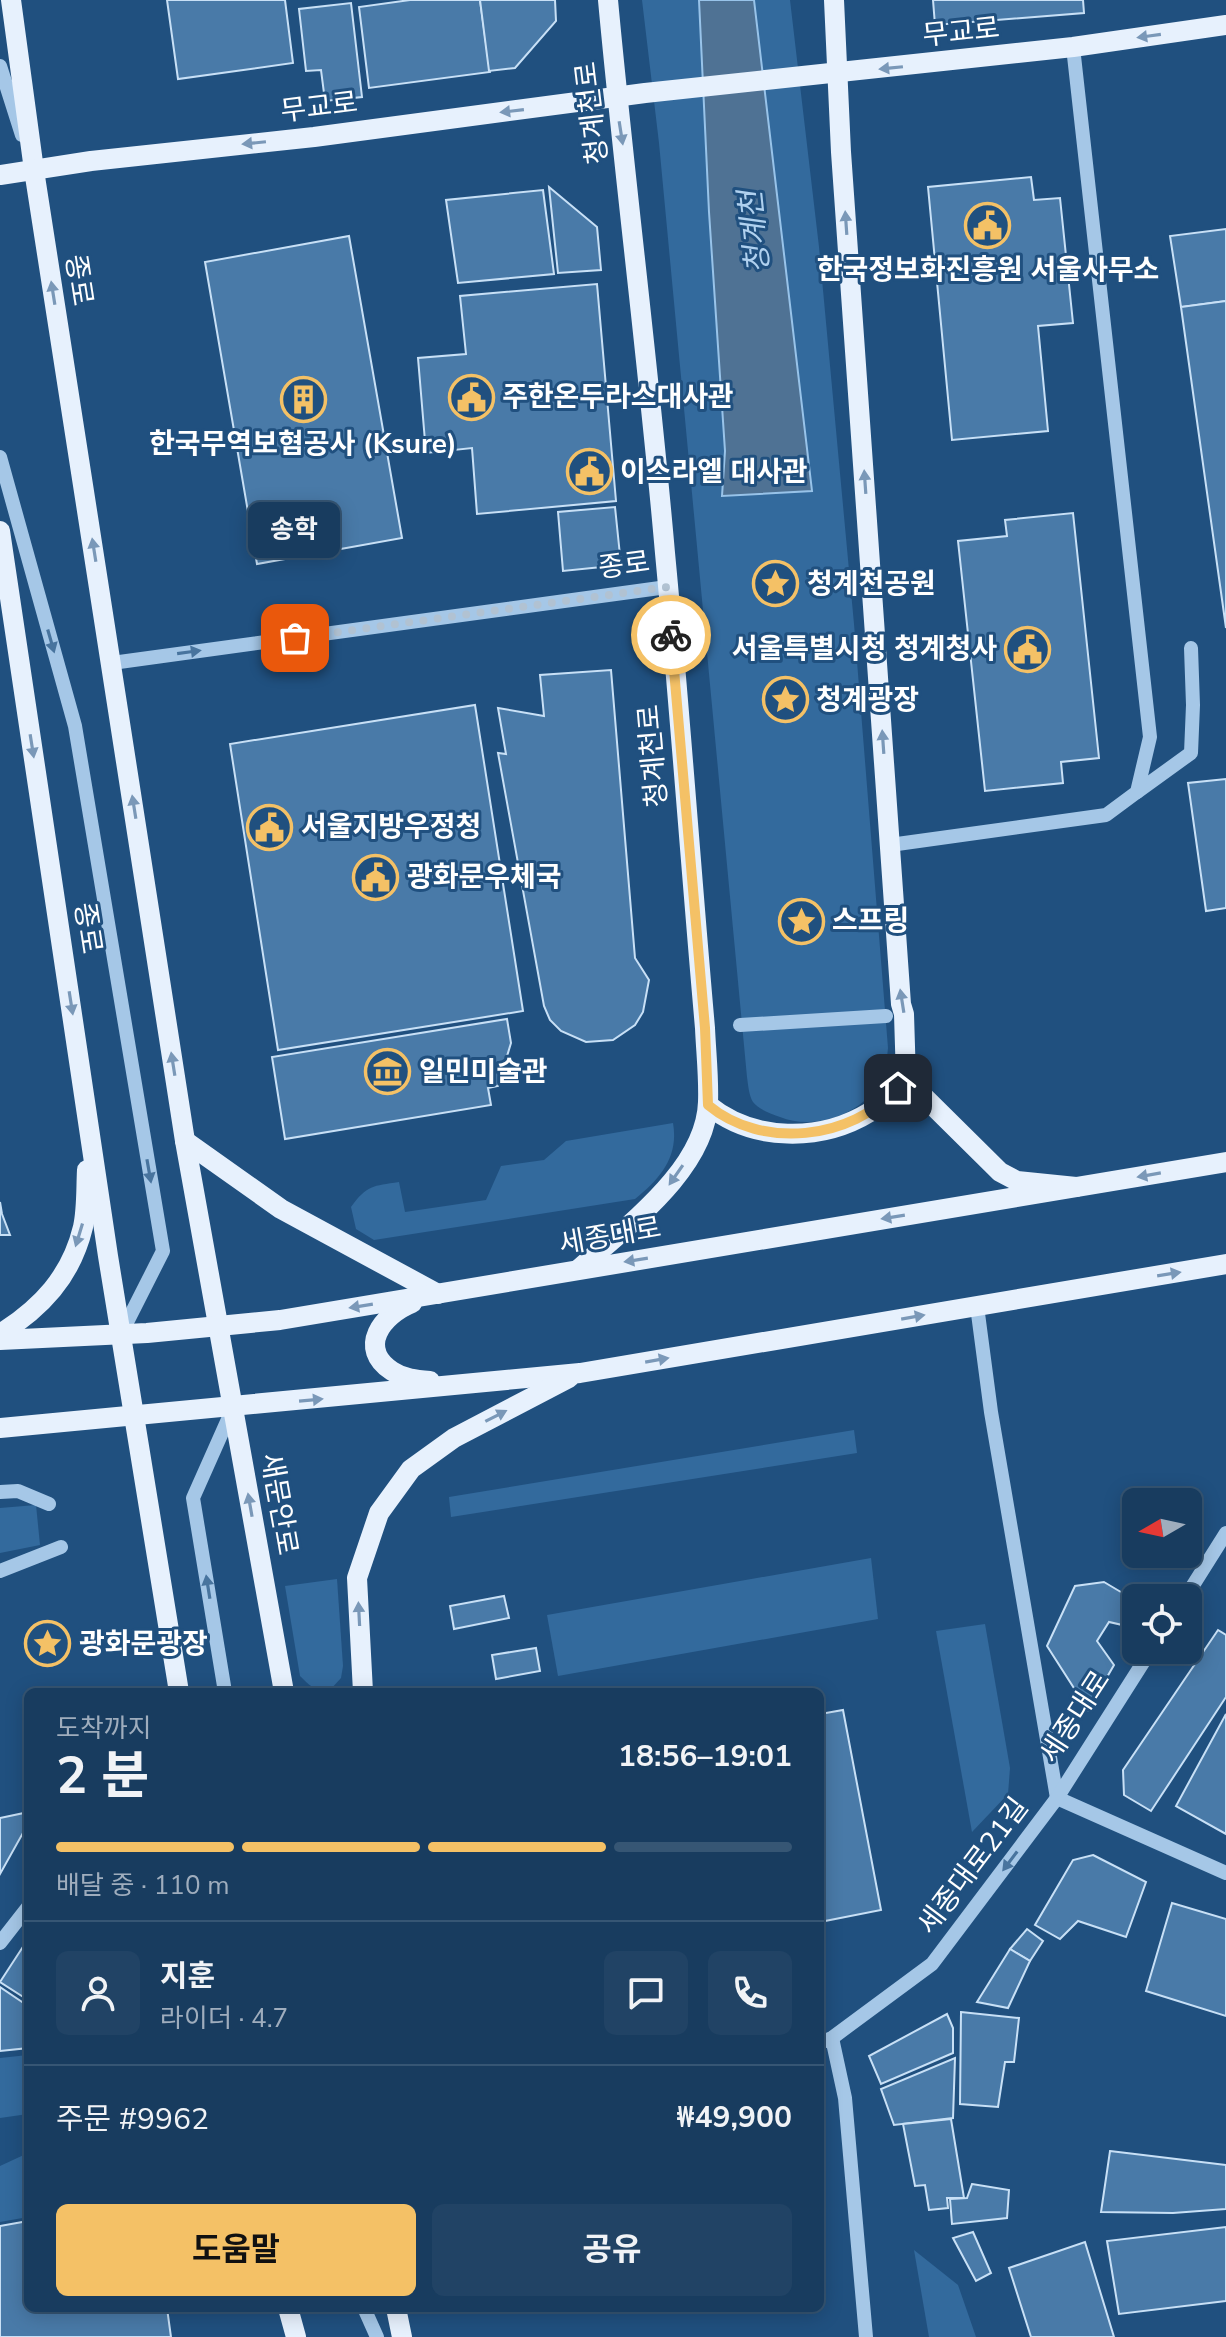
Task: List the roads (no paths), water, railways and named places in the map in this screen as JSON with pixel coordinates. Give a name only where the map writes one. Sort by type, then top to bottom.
[{"type":"main road","name":"종로","points":[[11,0],[34,170],[185,1141],[218,1327]]},
{"type":"main road","name":"청계천로","points":[[579,1269],[667,1189],[697,1145],[708,1105],[705,1028],[667,587],[608,0]]},
{"type":"main road","points":[[834,0],[906,1079],[1000,1172],[1017,1181],[1076,1187]]},
{"type":"main road","name":"무교로","points":[[0,175],[645,93],[1073,47],[1226,25]]},
{"type":"main road","name":"종로","points":[[0,531],[4,592],[121,1334]]},
{"type":"main road","points":[[708,1105],[725,1119],[752,1130],[814,1132],[870,1112],[906,1079]]},
{"type":"main road","points":[[0,1337],[44,1302],[72,1259],[83,1226],[90,1130]]},
{"type":"main road","points":[[185,1141],[281,1209],[438,1294]]},
{"type":"main road","name":"세종대로","points":[[0,1337],[121,1334],[280,1320],[1226,1162]]},
{"type":"main road","points":[[0,1428],[580,1373],[1226,1264]]},
{"type":"main road","points":[[438,1294],[405,1306],[387,1317],[376,1334],[376,1353],[390,1370],[407,1379],[430,1381],[580,1373]]},
{"type":"main road","name":"새문안로","points":[[218,1327],[283,1688]]},
{"type":"main road","points":[[121,1334],[178,1688]]},
{"type":"main road","points":[[363,1688],[357,1578],[379,1513],[411,1469],[454,1438],[580,1373]]},
{"type":"main road","points":[[289,2312],[296,2337]]},
{"type":"main road","points":[[397,2312],[402,2337]]},
{"type":"street","points":[[1073,47],[1150,737],[1137,792]]},
{"type":"street","points":[[0,66],[34,170]]},
{"type":"street","points":[[0,457],[75,726],[163,1251],[121,1334]]},
{"type":"street","name":"종로","points":[[112,663],[667,587]]},
{"type":"street","points":[[890,845],[1106,815],[1191,753],[1191,648]]},
{"type":"street","points":[[740,1025],[886,1016]]},
{"type":"street","name":"세종대로","points":[[977,1306],[991,1412],[1057,1798]]},
{"type":"street","points":[[224,1688],[193,1498],[233,1407]]},
{"type":"street","points":[[0,1492],[18,1491],[49,1504]]},
{"type":"street","points":[[1194,1584],[1226,1533]]},
{"type":"street","points":[[0,1571],[61,1547]]},
{"type":"street","name":"세종대로","points":[[1057,1798],[1142,1664]]},
{"type":"street","name":"세종대로21길","points":[[826,2040],[932,1964],[1057,1798],[1226,1873]]},
{"type":"street","points":[[0,1943],[24,1912]]},
{"type":"street","points":[[826,2040],[845,2098],[866,2337]]},
{"type":"street","points":[[366,2312],[377,2337]]},
{"type":"water","name":"청계천","points":[[699,0],[754,0],[812,491],[722,496],[725,451]]},
{"type":"place","name":"한국정보화진흥원 서울사무소","points":[[988,225]]},
{"type":"place","name":"주한온두라스대사관","points":[[471,397]]},
{"type":"place","name":"한국무역보혐공사 (Ksure)","points":[[303,400]]},
{"type":"place","name":"이스라엘 대사관","points":[[589,472]]},
{"type":"place","name":"청계천공원","points":[[776,584]]},
{"type":"place","name":"송학","points":[[295,638]]},
{"type":"place","name":"서울특별시청 청계청사","points":[[1028,649]]},
{"type":"place","name":"청계광장","points":[[785,700]]},
{"type":"place","name":"서울지방우정청","points":[[270,827]]},
{"type":"place","name":"광화문우체국","points":[[376,877]]},
{"type":"place","name":"스프링","points":[[801,921]]},
{"type":"place","name":"일민미술관","points":[[388,1072]]},
{"type":"place","name":"광화문광장","points":[[48,1644]]}]
